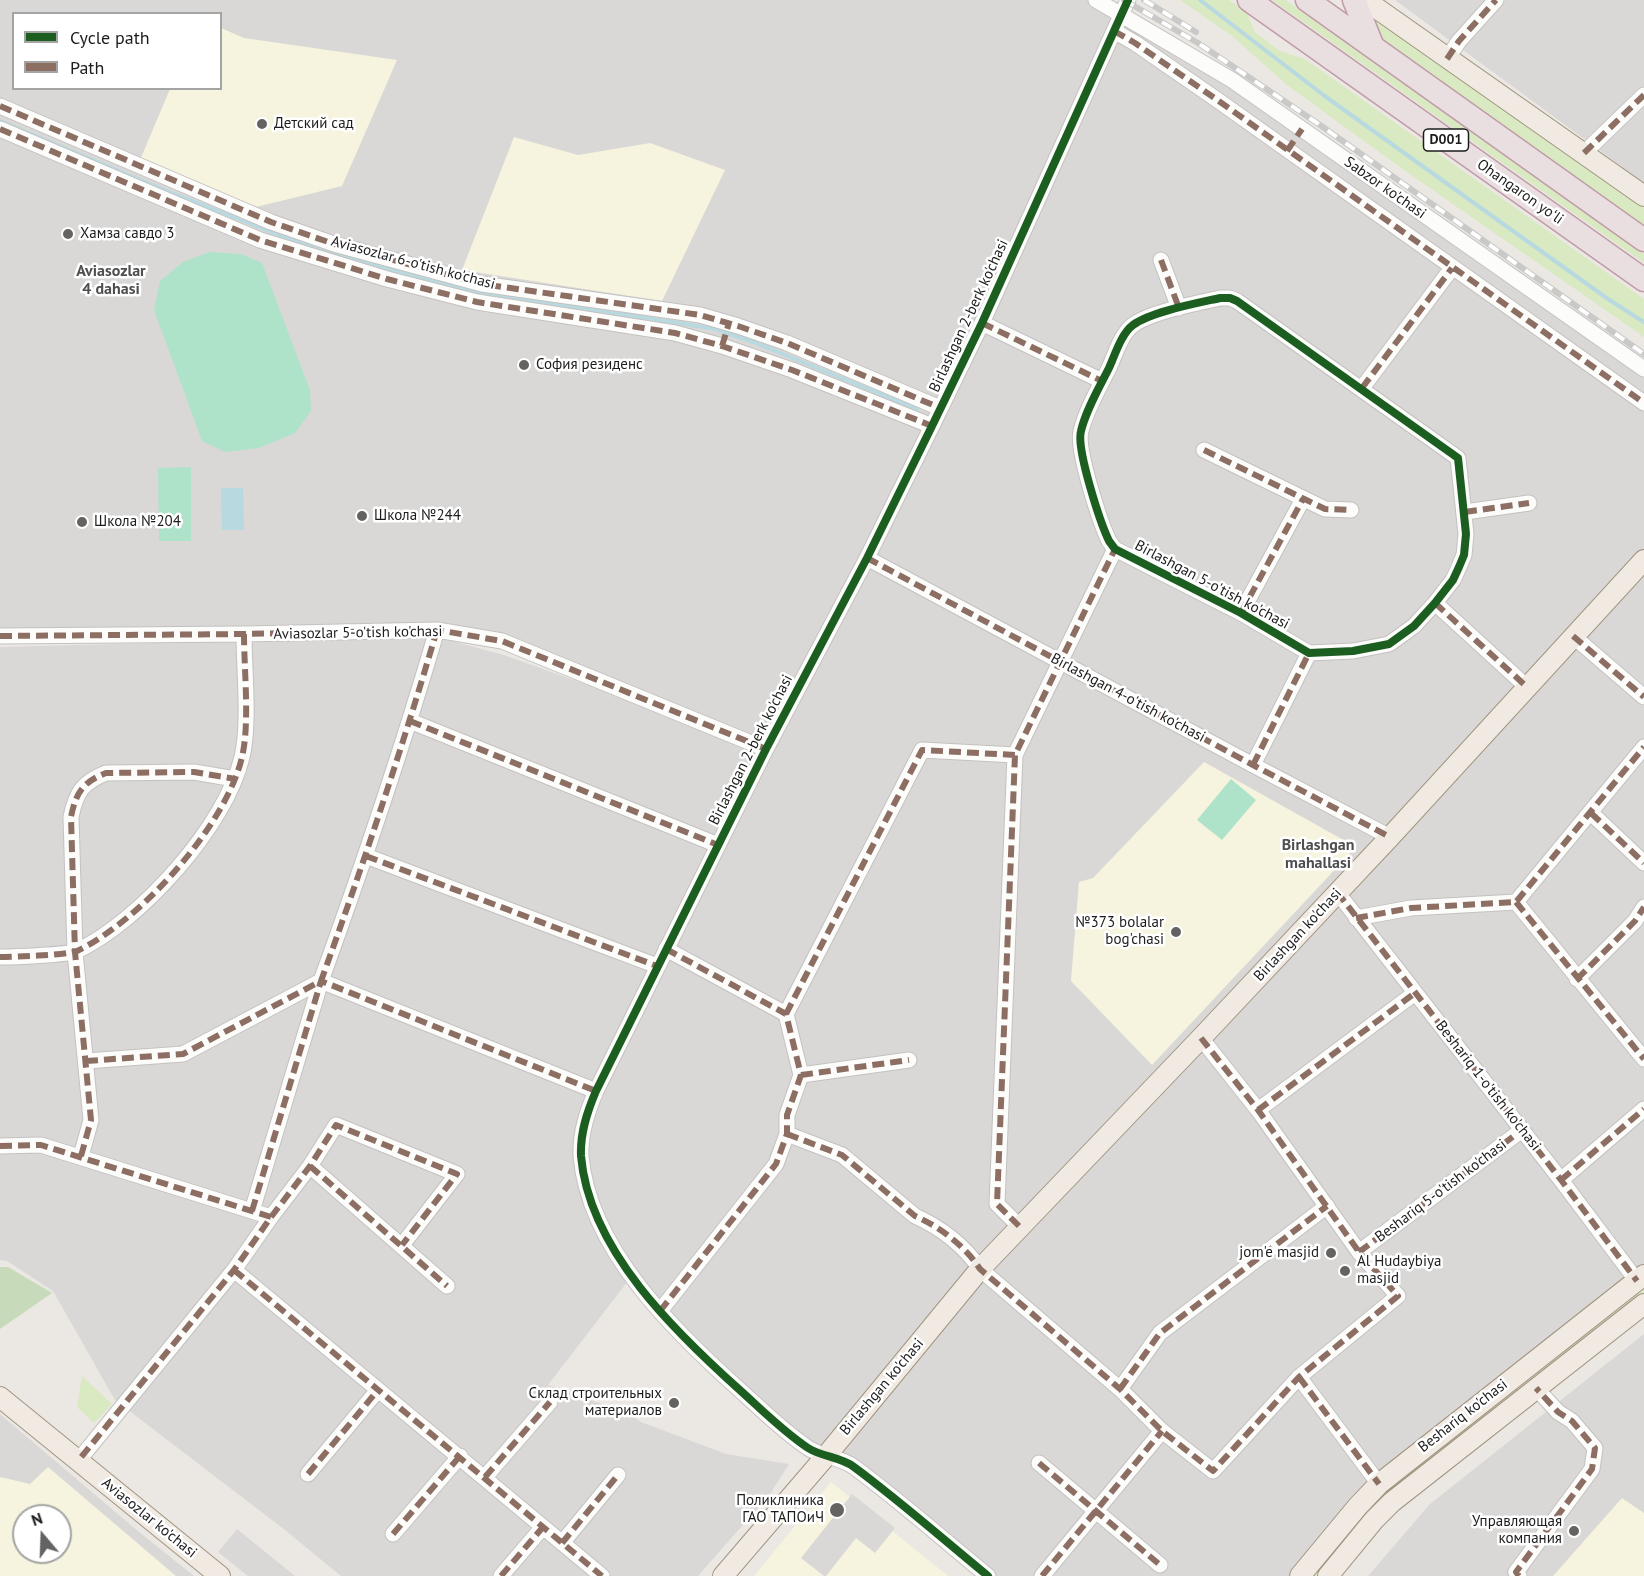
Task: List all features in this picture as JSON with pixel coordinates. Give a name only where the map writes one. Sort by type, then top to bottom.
[{"type":"highway","name":"Ohangaron yoʻli","points":[[1249,0],[1644,280]]},
{"type":"highway","name":"D001","points":[[1307,0],[1644,240]]},
{"type":"highway","points":[[1353,0],[1373,47]]},
{"type":"main road","points":[[1365,0],[1644,196]]},
{"type":"main road","name":"Birlashgan ko'chasi","points":[[723,1576],[980,1269],[1390,837],[1644,560]]},
{"type":"main road","name":"Beshariq ko'chasi","points":[[1300,1576],[1378,1484],[1640,1278]]},
{"type":"main road","name":"Beshariq ko'chasi","points":[[1328,1576],[1374,1520],[1392,1502],[1644,1304]]},
{"type":"main road","points":[[1522,1371],[1536,1388]]},
{"type":"main road","name":"Aviasozlar ko'chasi","points":[[0,1382],[78,1461]]},
{"type":"main road","name":"Aviasozlar ko'chasi","points":[[0,1397],[220,1576]]},
{"type":"street","name":"Sabzor ko'chasi","points":[[1096,0],[1125,7],[1644,369]]},
{"type":"street","points":[[1447,58],[1496,0]]},
{"type":"street","name":"Birlashgan 2-berk ko'chasi","points":[[988,1576],[851,1464],[809,1449],[764,1413],[701,1356],[631,1277],[626,1268],[597,1215],[586,1183],[581,1155],[582,1141],[589,1108],[596,1091],[766,749],[867,558],[933,426],[1125,7]]},
{"type":"street","points":[[1114,31],[1144,49],[1644,403]]},
{"type":"street","points":[[1584,153],[1644,95]]},
{"type":"street","name":"Aviasozlar 6-o'tish ko'chasi","points":[[0,106],[50,141],[260,240],[482,284],[700,315],[726,333],[792,370],[933,426]]},
{"type":"street","name":"Aviasozlar 6-o'tish ko'chasi","points":[[0,129],[50,141],[271,222],[331,253],[477,302],[675,333],[726,333],[787,343],[940,408]]},
{"type":"street","points":[[1287,150],[1302,129]]},
{"type":"street","points":[[1161,260],[1179,308]]},
{"type":"street","points":[[1362,388],[1452,268]]},
{"type":"street","name":"Birlashgan 5-o'tish ko'chasi","points":[[1220,298],[1238,300],[1458,458],[1465,512],[1464,555],[1453,580],[1435,603],[1408,631],[1389,644],[1353,651],[1309,653],[1241,613],[1115,549],[1106,536],[1083,458],[1080,444],[1081,430],[1102,381],[1131,326],[1179,308],[1220,298]]},
{"type":"street","points":[[982,323],[1102,381]]},
{"type":"street","points":[[1204,450],[1325,509],[1351,510]]},
{"type":"street","name":"Birlashgan 5-o'tish ko'chasi","points":[[1241,613],[1303,499]]},
{"type":"street","points":[[1465,512],[1529,503]]},
{"type":"street","name":"Birlashgan 5-o'tish ko'chasi","points":[[1060,661],[1115,549]]},
{"type":"street","name":"Birlashgan 4-o'tish ko'chasi","points":[[867,558],[1390,837]]},
{"type":"street","points":[[1435,603],[1527,687]]},
{"type":"street","points":[[252,1211],[321,981],[411,721],[437,630]]},
{"type":"street","name":"Aviasozlar 5-o'tish ko'chasi","points":[[0,636],[437,630],[502,641],[766,749]]},
{"type":"street","points":[[0,957],[75,952],[118,925],[170,877],[201,839],[226,797],[242,759],[245,738],[244,634]]},
{"type":"street","points":[[1573,636],[1644,697]]},
{"type":"street","points":[[1253,765],[1309,653]]},
{"type":"street","points":[[1019,1226],[997,1204],[1015,755],[1060,661]]},
{"type":"street","points":[[411,721],[718,846]]},
{"type":"street","points":[[1356,918],[1411,908],[1516,902],[1644,747]]},
{"type":"street","points":[[660,1311],[776,1164],[787,1134],[787,1115],[801,1075],[786,1014],[922,750],[1015,755]]},
{"type":"street","points":[[81,1156],[91,1120],[75,952],[71,817],[74,801],[82,788],[93,778],[106,773],[194,772],[235,779]]},
{"type":"street","points":[[1591,813],[1644,863]]},
{"type":"street","points":[[366,856],[657,966]]},
{"type":"street","name":"Beshariq 1-o'tish ko'chasi","points":[[1337,892],[1640,1278]]},
{"type":"street","points":[[1516,902],[1644,1059]]},
{"type":"street","points":[[1577,979],[1635,921],[1644,908]]},
{"type":"street","points":[[666,949],[786,1014]]},
{"type":"street","points":[[86,1061],[183,1054],[321,981],[596,1091]]},
{"type":"street","points":[[1258,1110],[1415,993]]},
{"type":"street","name":"Beshariq 5-o'tish ko'chasi","points":[[787,1134],[842,1155],[915,1216],[928,1222],[969,1253],[980,1269],[1120,1389],[1162,1431],[1213,1471],[1299,1377],[1398,1296],[1359,1252],[1258,1110],[1201,1038]]},
{"type":"street","points":[[801,1075],[909,1060]]},
{"type":"street","points":[[1561,1180],[1644,1108]]},
{"type":"street","points":[[78,1461],[234,1270],[310,1166],[336,1125],[457,1174],[402,1245]]},
{"type":"street","name":"Beshariq 5-o'tish ko'chasi","points":[[1359,1252],[1522,1130]]},
{"type":"street","points":[[0,1146],[41,1145],[271,1217]]},
{"type":"street","points":[[310,1166],[447,1286]]},
{"type":"street","points":[[1120,1389],[1160,1334],[1326,1206]]},
{"type":"street","points":[[234,1270],[602,1576]]},
{"type":"street","points":[[1299,1377],[1378,1484]]},
{"type":"street","points":[[1519,1576],[1516,1572],[1592,1468],[1595,1448],[1572,1421],[1558,1412],[1536,1388]]},
{"type":"street","points":[[308,1474],[378,1390]]},
{"type":"street","points":[[485,1477],[550,1402]]},
{"type":"street","points":[[1042,1576],[1162,1431]]},
{"type":"street","points":[[393,1534],[460,1456]]},
{"type":"street","points":[[1039,1463],[1160,1565]]},
{"type":"street","points":[[562,1543],[618,1474]]},
{"type":"street","points":[[501,1576],[543,1527]]},
{"type":"shaded area","points":[[0,0],[1096,0],[1122,14],[1644,369],[1644,1275],[1300,1576],[988,1576],[852,1465],[809,1449],[631,1277],[548,1385],[630,1414],[641,1422],[726,1454],[789,1464],[770,1494],[698,1576],[341,1576],[285,1530],[115,1400],[53,1291],[7,1261],[0,1260],[0,647],[417,636],[452,641],[504,655],[750,743],[502,641],[437,630],[0,636]]},
{"type":"shaded area","points":[[114,0],[158,1],[154,12],[110,12]]},
{"type":"shaded area","points":[[923,0],[961,14],[950,47],[911,33]]},
{"type":"shaded area","points":[[1395,0],[1644,0],[1644,183]]},
{"type":"shaded area","name":"Детский сад","points":[[222,28],[244,38],[397,60],[342,186],[252,208],[140,160],[170,90],[222,90]]},
{"type":"shaded area","points":[[508,74],[557,95],[541,133],[514,122],[506,143],[474,129],[495,80]]},
{"type":"shaded area","points":[[514,137],[578,155],[650,143],[725,170],[662,301],[462,270]]},
{"type":"shaded area","name":"№373 bolalar bog'chasi","points":[[1204,762],[1356,847],[1152,1065],[1071,981],[1079,882],[1093,878]]},
{"type":"shaded area","points":[[1644,1334],[1644,1576],[1368,1576],[1430,1504]]},
{"type":"shaded area","points":[[0,1414],[133,1527],[194,1576],[0,1576]]},
{"type":"shaded area","points":[[48,1467],[176,1576],[0,1576],[0,1477],[30,1484]]},
{"type":"shaded area","name":"Поликлиника ГАО ТАПОиЧ","points":[[831,1482],[948,1576],[754,1576]]},
{"type":"shaded area","points":[[852,1494],[895,1528],[875,1553],[856,1538],[824,1576],[801,1558]]},
{"type":"shaded area","points":[[1622,1498],[1644,1513],[1644,1576],[1553,1576]]},
{"type":"shaded area","points":[[237,1529],[295,1576],[248,1576],[218,1552]]},
{"type":"green space","points":[[1180,0],[1229,0],[1247,13],[1255,32],[1280,51],[1305,59],[1644,299],[1644,337],[1401,168],[1287,85],[1232,36]]},
{"type":"green space","points":[[1272,0],[1286,0],[1644,254],[1644,263]]},
{"type":"green space","points":[[1367,10],[1644,208],[1644,228],[1375,36]]},
{"type":"green space","points":[[210,252],[241,254],[262,263],[310,390],[311,411],[295,433],[259,448],[225,452],[202,441],[154,310],[160,281],[183,262]]},
{"type":"green space","points":[[191,467],[191,541],[159,541],[158,468]]},
{"type":"green space","points":[[1231,779],[1256,800],[1222,840],[1197,820]]},
{"type":"green space","points":[[0,1267],[8,1267],[52,1293],[0,1329]]},
{"type":"green space","points":[[1644,1287],[1644,1295],[1540,1376],[1536,1371]]},
{"type":"green space","points":[[82,1376],[112,1404],[94,1423],[77,1407]]},
{"type":"green space","points":[[1516,1388],[1518,1392],[1374,1507],[1318,1576],[1311,1576],[1370,1504]]},
{"type":"water","points":[[221,488],[243,488],[244,530],[222,530]]},
{"type":"waterway","points":[[1200,0],[1326,97],[1608,299],[1644,322]]},
{"type":"waterway","points":[[0,121],[164,190],[321,251],[461,289],[716,329],[917,409]]},
{"type":"railway","points":[[1124,0],[1198,43],[1320,125],[1644,354]]},
{"type":"railway","points":[[1144,0],[1196,32]]},
{"type":"marked path","points":[[1447,59],[1459,41],[1496,0]]},
{"type":"marked path","points":[[1114,31],[1216,99],[1644,403]]},
{"type":"marked path","points":[[1584,153],[1644,95]]},
{"type":"marked path","points":[[0,106],[271,222],[334,244],[482,284],[700,315],[787,343],[940,408]]},
{"type":"marked path","points":[[0,129],[260,240],[387,279],[477,302],[675,333],[722,346],[792,370],[932,426]]},
{"type":"marked path","points":[[1287,151],[1302,129]]},
{"type":"marked path","points":[[1161,260],[1179,308]]},
{"type":"marked path","points":[[1362,388],[1452,268]]},
{"type":"marked path","points":[[722,346],[729,323]]},
{"type":"marked path","points":[[982,323],[1102,381]]},
{"type":"marked path","points":[[1204,450],[1325,509],[1351,510]]},
{"type":"marked path","points":[[1241,613],[1303,499]]},
{"type":"marked path","points":[[1465,512],[1529,503]]},
{"type":"marked path","points":[[1019,1226],[997,1204],[1015,755],[1115,549]]},
{"type":"marked path","points":[[867,558],[1390,837]]},
{"type":"marked path","points":[[1435,603],[1527,687]]},
{"type":"marked path","points":[[0,636],[437,630],[502,641],[766,749]]},
{"type":"marked path","points":[[86,1061],[183,1054],[321,981],[382,807],[437,630]]},
{"type":"marked path","points":[[0,957],[40,956],[77,951],[102,937],[153,895],[199,841],[233,784],[242,757],[246,713],[244,634]]},
{"type":"marked path","points":[[1573,636],[1644,697]]},
{"type":"marked path","points":[[1253,765],[1309,653]]},
{"type":"marked path","points":[[410,721],[718,845]]},
{"type":"marked path","points":[[1356,918],[1411,908],[1516,902],[1644,747]]},
{"type":"marked path","points":[[786,1014],[922,750],[1015,755]]},
{"type":"marked path","points":[[81,1156],[91,1120],[75,952],[71,817],[75,801],[86,784],[106,773],[194,772],[235,779]]},
{"type":"marked path","points":[[1591,813],[1644,863]]},
{"type":"marked path","points":[[366,856],[657,966]]},
{"type":"marked path","points":[[1337,892],[1637,1281]]},
{"type":"marked path","points":[[1516,902],[1644,1059]]},
{"type":"marked path","points":[[1577,979],[1635,921],[1644,907]]},
{"type":"marked path","points":[[660,1311],[776,1164],[787,1134],[787,1115],[801,1075],[786,1014],[666,949]]},
{"type":"marked path","points":[[252,1211],[321,981],[596,1091]]},
{"type":"marked path","points":[[1258,1110],[1415,993]]},
{"type":"marked path","points":[[787,1134],[842,1155],[915,1216],[951,1238],[980,1269],[1120,1389],[1162,1431],[1213,1471],[1299,1377],[1398,1296],[1359,1252],[1258,1110],[1201,1038]]},
{"type":"marked path","points":[[801,1075],[909,1060]]},
{"type":"marked path","points":[[1561,1180],[1644,1109]]},
{"type":"marked path","points":[[271,1217],[310,1166],[336,1125],[457,1174],[402,1245]]},
{"type":"marked path","points":[[1359,1252],[1522,1130]]},
{"type":"marked path","points":[[0,1146],[41,1145],[271,1217],[234,1270],[78,1461]]},
{"type":"marked path","points":[[310,1166],[447,1286]]},
{"type":"marked path","points":[[1120,1389],[1160,1333],[1327,1206]]},
{"type":"marked path","points":[[234,1270],[602,1576]]},
{"type":"marked path","points":[[1299,1377],[1379,1484]]},
{"type":"marked path","points":[[1519,1576],[1516,1572],[1592,1469],[1595,1448],[1572,1421],[1558,1412],[1536,1388]]},
{"type":"marked path","points":[[308,1474],[378,1390]]},
{"type":"marked path","points":[[485,1477],[550,1402]]},
{"type":"marked path","points":[[1042,1576],[1162,1431]]},
{"type":"marked path","points":[[393,1534],[460,1456]]},
{"type":"marked path","points":[[1039,1463],[1160,1565]]},
{"type":"marked path","points":[[562,1543],[618,1475]]},
{"type":"marked path","points":[[501,1576],[543,1527]]},
{"type":"cycle path","points":[[988,1576],[854,1467],[813,1451],[791,1435],[716,1369],[664,1316],[618,1256],[600,1224],[588,1191],[581,1156],[582,1139],[587,1115],[596,1091],[766,749],[867,558],[982,323],[1128,0]]},
{"type":"cycle path","points":[[1220,298],[1237,301],[1458,458],[1466,534],[1464,555],[1453,580],[1435,603],[1414,626],[1389,644],[1353,651],[1309,653],[1241,613],[1115,549],[1109,541],[1085,469],[1080,440],[1089,407],[1122,339],[1133,325],[1162,312],[1220,298]]},
{"type":"place","name":"Детский сад","points":[[262,124]]},
{"type":"place","name":"Хамза савдо 3","points":[[68,234]]},
{"type":"place","name":"София резиденс","points":[[524,365]]},
{"type":"place","name":"Школа №244","points":[[362,516]]},
{"type":"place","name":"Школа №204","points":[[82,522]]},
{"type":"place","name":"№373 bolalar bog'chasi","points":[[1176,932]]},
{"type":"place","name":"jom'e masjid","points":[[1331,1253]]},
{"type":"place","name":"Al Hudaybiya masjid","points":[[1345,1271]]},
{"type":"place","name":"Склад строительных материалов","points":[[674,1403]]},
{"type":"place","name":"Поликлиника ГАО ТАПОиЧ","points":[[837,1510]]},
{"type":"place","name":"Управляющая компания","points":[[1574,1531]]},
{"type":"district","name":"Aviasozlar 4 dahasi","points":[[111,280]]},
{"type":"district","name":"Birlashgan mahallasi","points":[[1318,854]]}]
